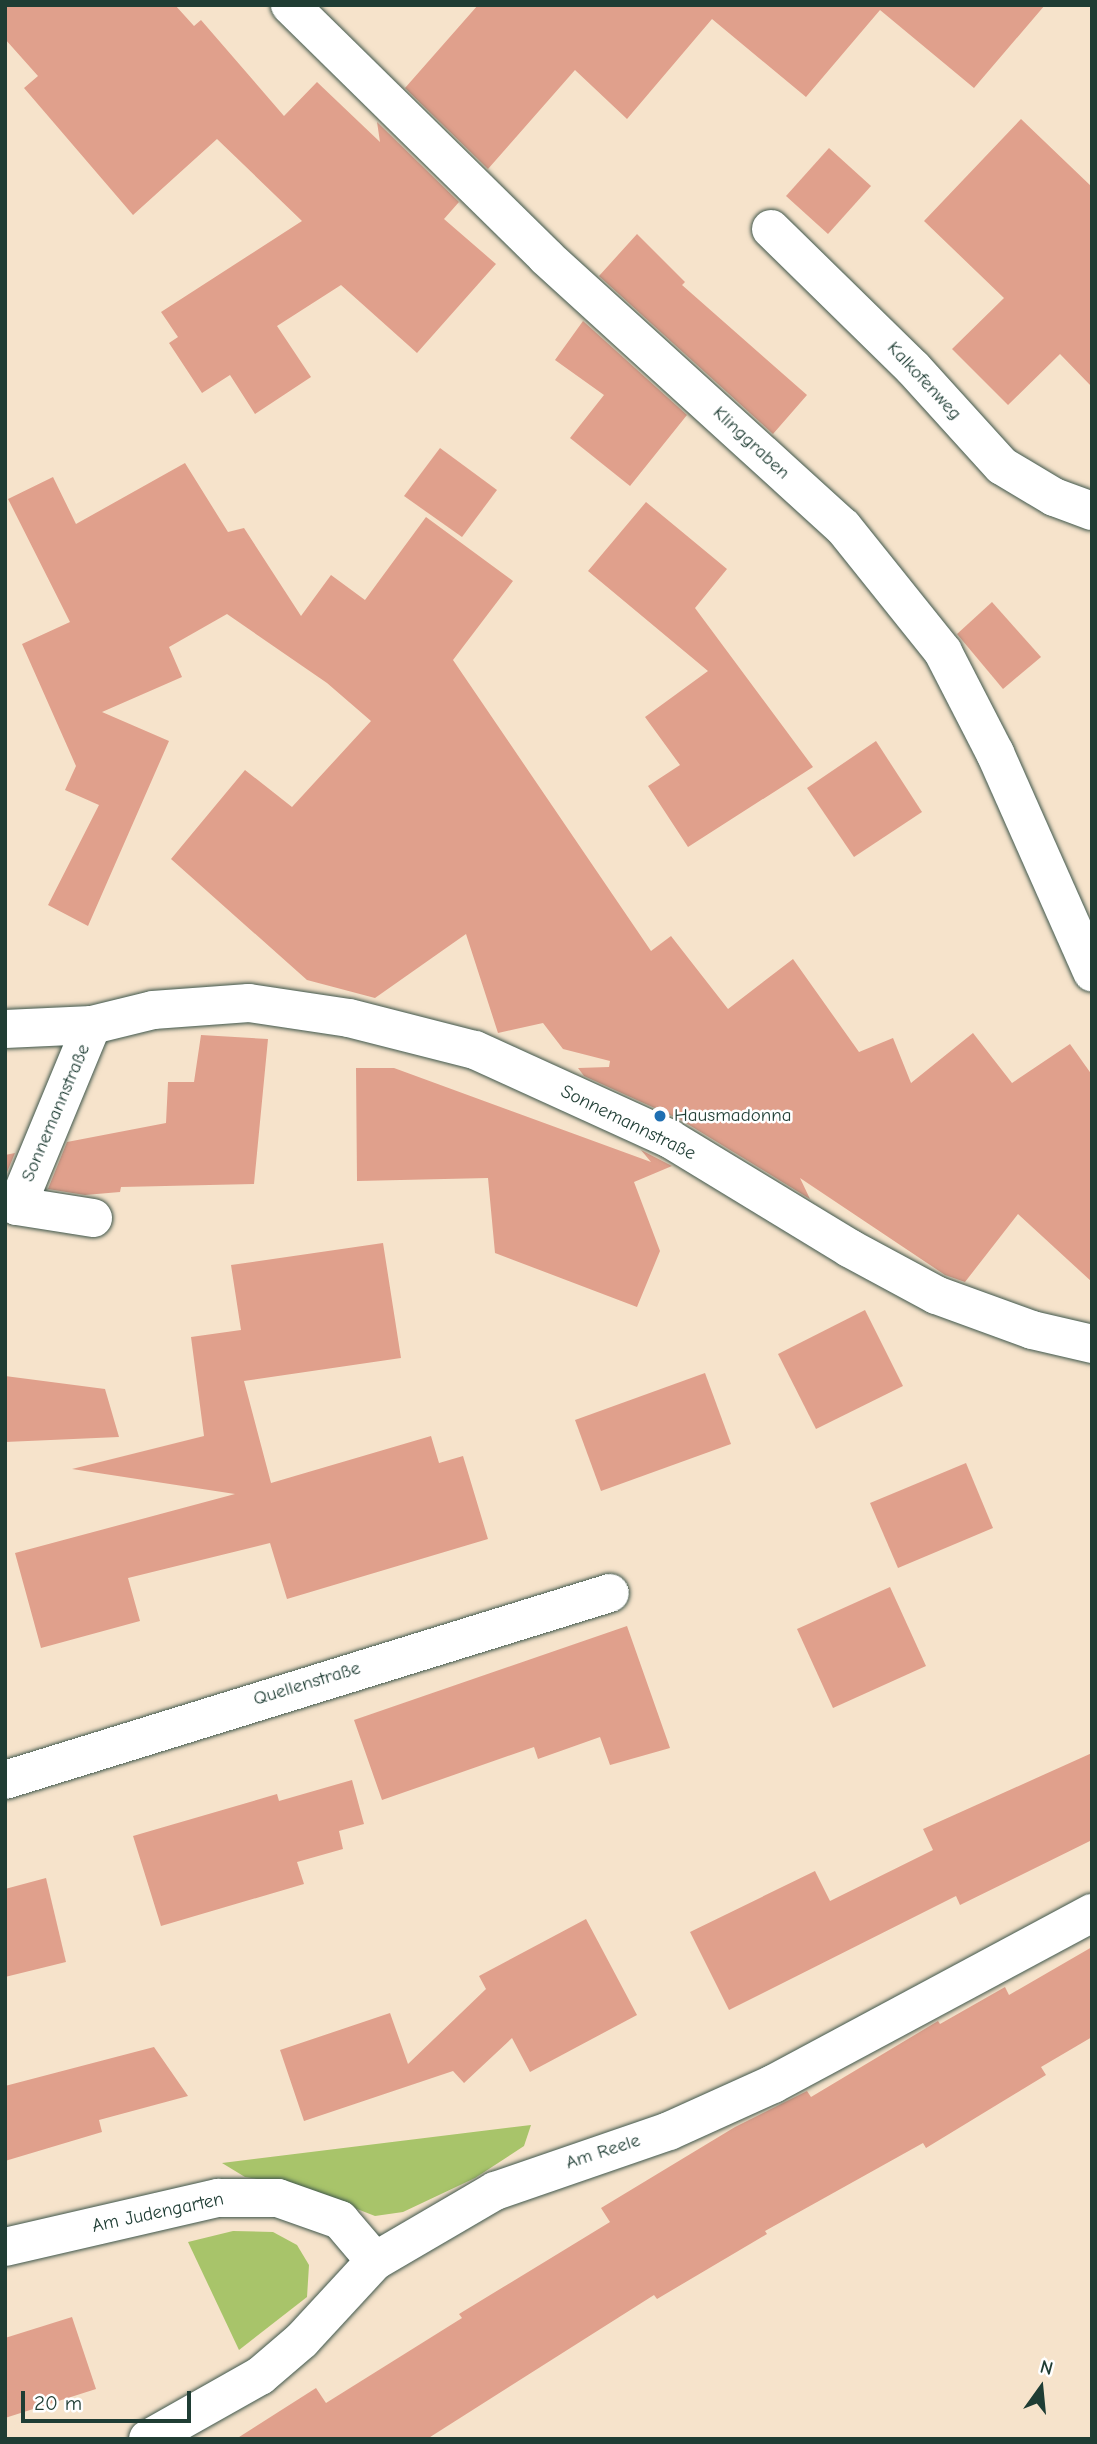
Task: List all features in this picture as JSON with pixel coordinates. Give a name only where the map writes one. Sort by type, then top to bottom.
[{"type":"street","name":"Klinggraben","points":[[290,5],[546,257],[843,527],[943,652],[995,753],[1092,972]]},
{"type":"street","name":"Kalkofenweg","points":[[771,229],[913,368],[1002,466],[1054,497],[1092,511]]},
{"type":"street","name":"Sonnemannstraße","points":[[5,1029],[92,1025],[153,1010],[249,1003],[349,1018],[475,1050],[670,1139],[849,1248],[936,1295],[1031,1331],[1092,1344]]},
{"type":"street","name":"Sonnemannstraße","points":[[92,1025],[17,1206],[93,1218]]},
{"type":"street","name":"Quellenstraße","points":[[5,1780],[610,1593]]},
{"type":"street","name":"Am Reele","points":[[148,2439],[260,2376],[302,2340],[374,2261],[495,2191],[669,2131],[773,2084],[1092,1913]]},
{"type":"street","name":"Am Judengarten","points":[[5,2247],[218,2197],[278,2198],[340,2220],[374,2261]]},
{"type":"green space","points":[[531,2125],[524,2146],[475,2178],[403,2212],[375,2216],[298,2186],[245,2177],[222,2163]]},
{"type":"green space","points":[[233,2231],[273,2232],[297,2245],[309,2265],[307,2297],[239,2350],[188,2242]]},
{"type":"building","points":[[5,5],[175,5],[194,26],[201,20],[284,116],[317,82],[380,142],[377,122],[459,202],[444,219],[496,264],[417,353],[341,285],[277,326],[311,377],[255,414],[230,375],[202,393],[169,343],[178,337],[161,312],[302,221],[217,139],[133,215],[24,88],[38,76],[5,39]]},
{"type":"building","points":[[478,5],[1045,5],[974,88],[880,10],[806,97],[712,19],[627,119],[575,70],[488,169],[405,88]]},
{"type":"building","points":[[1021,119],[1092,187],[1092,387],[1060,354],[1008,405],[952,349],[1004,298],[924,221]]},
{"type":"building","points":[[829,148],[871,186],[828,234],[786,196]]},
{"type":"building","points":[[637,234],[685,282],[682,285],[807,395],[773,434],[599,276]]},
{"type":"building","points":[[583,321],[687,415],[630,486],[570,438],[604,395],[555,360]]},
{"type":"building","points":[[440,448],[497,490],[462,537],[404,496]]},
{"type":"building","points":[[185,463],[228,532],[244,528],[301,616],[331,575],[365,600],[426,517],[513,581],[453,660],[651,951],[671,936],[728,1009],[793,959],[859,1052],[893,1038],[911,1083],[973,1033],[1012,1083],[1070,1044],[1092,1075],[1092,1282],[1018,1214],[965,1282],[945,1275],[800,1178],[810,1199],[681,1120],[584,1076],[578,1068],[609,1067],[610,1061],[563,1049],[543,1023],[498,1033],[466,934],[375,998],[307,980],[171,859],[245,770],[292,807],[371,721],[327,683],[227,614],[169,647],[182,677],[102,712],[169,741],[88,926],[48,905],[99,805],[65,790],[76,766],[22,644],[70,622],[8,499],[53,477],[76,524]]},
{"type":"building","points":[[646,502],[727,569],[695,608],[813,767],[688,847],[648,786],[680,765],[645,717],[708,671],[588,571]]},
{"type":"building","points":[[992,602],[1041,657],[1003,689],[957,634]]},
{"type":"building","points":[[876,741],[922,812],[854,857],[807,788]]},
{"type":"building","points":[[201,1035],[268,1039],[254,1184],[121,1187],[120,1192],[85,1195],[48,1189],[67,1142],[166,1123],[168,1082],[194,1082]]},
{"type":"building","points":[[356,1068],[394,1068],[651,1162],[641,1150],[672,1166],[634,1182],[660,1251],[637,1307],[495,1253],[488,1178],[357,1181]]},
{"type":"building","points":[[15,1153],[5,1177],[5,1155]]},
{"type":"building","points":[[383,1243],[401,1358],[244,1381],[271,1483],[431,1436],[439,1463],[463,1456],[488,1539],[287,1599],[270,1543],[128,1578],[140,1621],[41,1648],[15,1553],[235,1494],[72,1469],[204,1436],[191,1337],[241,1330],[231,1265]]},
{"type":"building","points":[[865,1310],[903,1386],[816,1429],[778,1354]]},
{"type":"building","points":[[705,1373],[731,1444],[601,1491],[575,1420]]},
{"type":"building","points":[[5,1376],[105,1389],[119,1437],[5,1442]]},
{"type":"building","points":[[966,1463],[993,1528],[898,1568],[870,1503]]},
{"type":"building","points":[[890,1587],[926,1666],[833,1708],[797,1629]]},
{"type":"building","points":[[627,1626],[670,1748],[610,1765],[600,1737],[538,1759],[534,1747],[382,1800],[354,1720]]},
{"type":"building","points":[[1092,1753],[1092,1840],[960,1905],[956,1896],[729,2010],[690,1932],[815,1871],[830,1901],[933,1850],[923,1829]]},
{"type":"building","points":[[352,1780],[364,1824],[339,1831],[343,1849],[297,1862],[304,1884],[161,1926],[133,1836],[277,1794],[279,1801]]},
{"type":"building","points":[[46,1878],[66,1962],[5,1977],[5,1889]]},
{"type":"building","points":[[586,1919],[637,2015],[530,2072],[512,2038],[464,2083],[453,2071],[304,2121],[280,2050],[390,2013],[408,2064],[486,1989],[479,1976]]},
{"type":"building","points":[[1092,1947],[1092,2037],[1041,2067],[1046,2075],[926,2148],[923,2143],[765,2231],[767,2234],[657,2299],[654,2295],[427,2439],[236,2439],[316,2388],[326,2403],[462,2318],[459,2314],[610,2222],[601,2208],[735,2127],[807,2091],[811,2097],[938,2021],[940,2024],[1005,1987],[1009,1995]]},
{"type":"building","points":[[154,2047],[188,2096],[99,2120],[102,2132],[5,2161],[5,2086]]},
{"type":"building","points":[[72,2317],[96,2389],[5,2418],[5,2338]]},
{"type":"place","name":"Hausmadonna","points":[[660,1116]]}]
